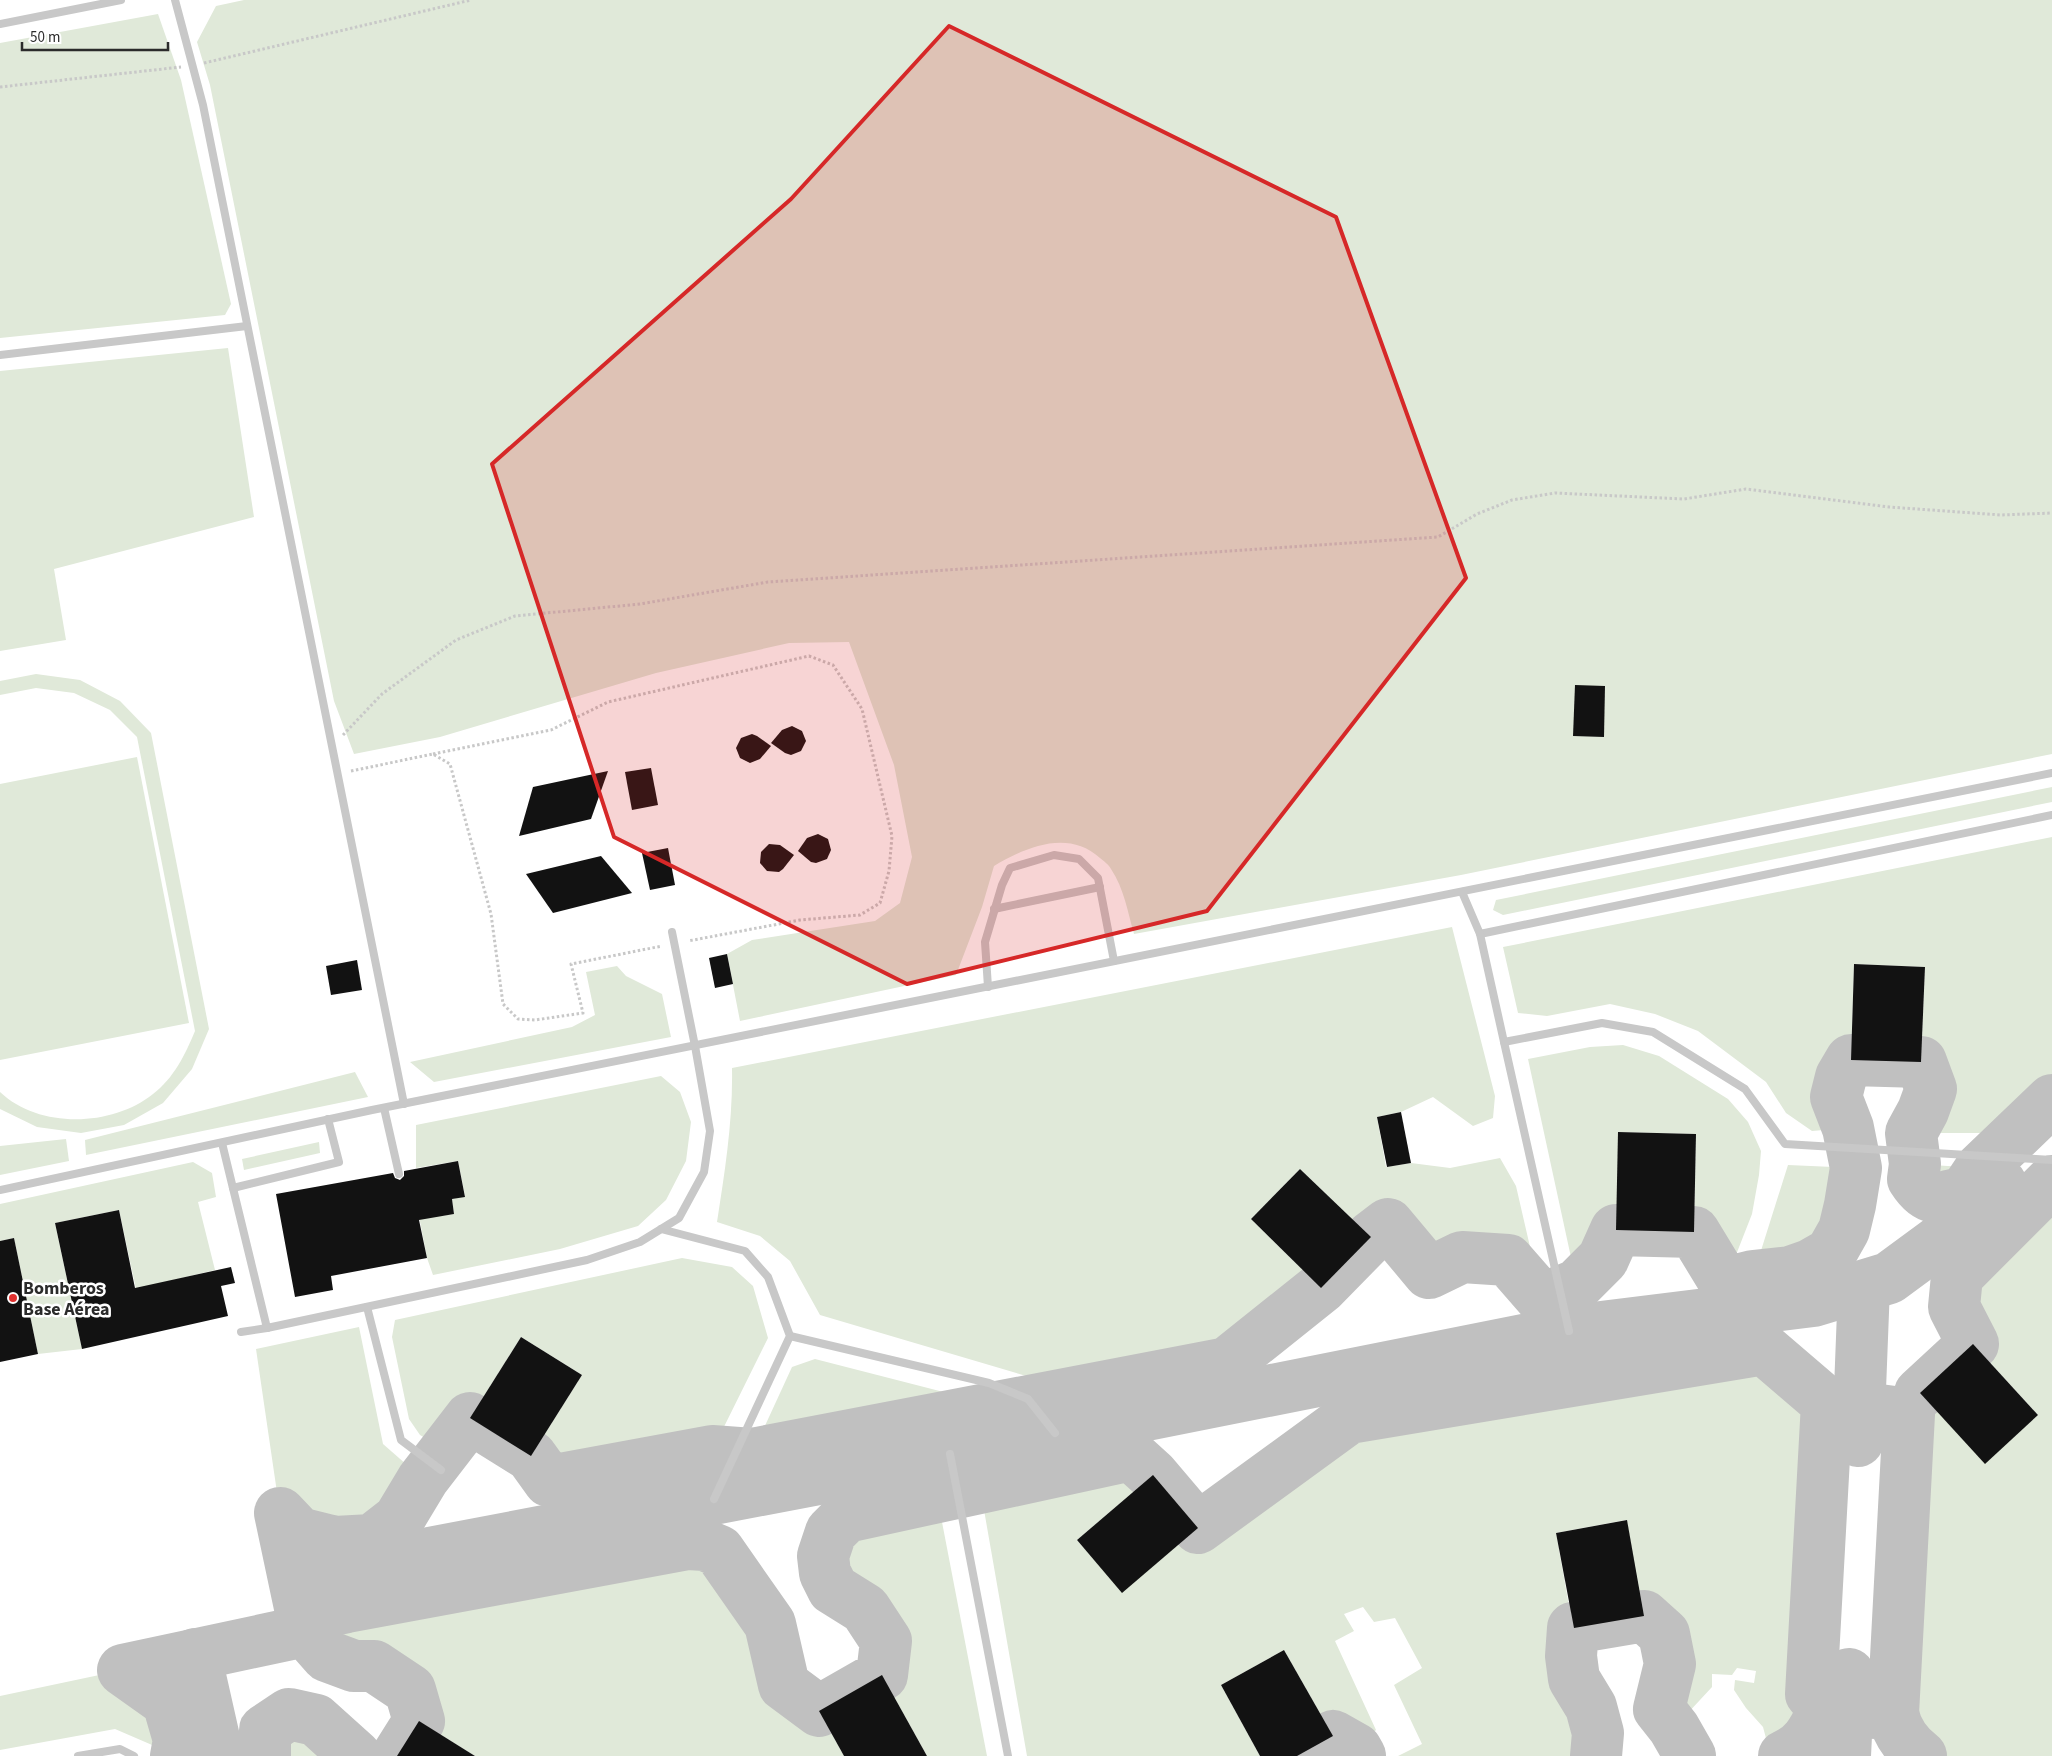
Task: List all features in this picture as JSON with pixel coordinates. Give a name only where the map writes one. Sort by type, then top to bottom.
[{"type":"lane","points":[[0,24],[121,0]]},
{"type":"lane","points":[[175,0],[203,105],[404,1104]]},
{"type":"lane","points":[[0,355],[247,326]]},
{"type":"lane","points":[[0,1190],[328,1119],[2052,773]]},
{"type":"lane","points":[[1480,934],[2052,816]]},
{"type":"lane","points":[[988,987],[985,942],[1002,885],[1010,868],[1054,855],[1079,859],[1098,878],[1114,961]]},
{"type":"lane","points":[[994,909],[1100,887]]},
{"type":"lane","points":[[1462,892],[1480,934],[1569,1331]]},
{"type":"lane","points":[[241,1332],[587,1260],[640,1242],[679,1218],[704,1172],[710,1131],[672,932]]},
{"type":"lane","points":[[1504,1042],[1602,1023],[1653,1032],[1746,1089],[1784,1144],[2052,1160]]},
{"type":"lane","points":[[384,1108],[399,1174]]},
{"type":"lane","points":[[233,1188],[339,1162],[328,1119]]},
{"type":"lane","points":[[222,1142],[267,1328]]},
{"type":"lane","points":[[661,1229],[745,1251],[768,1277],[790,1336],[714,1499]]},
{"type":"lane","points":[[367,1307],[401,1440],[441,1470]]},
{"type":"lane","points":[[790,1336],[990,1383],[1028,1398],[1055,1433]]},
{"type":"lane","points":[[950,1454],[1008,1756]]},
{"type":"lane","points":[[78,1756],[120,1749],[134,1756]]},
{"type":"path","points":[[0,87],[192,66],[471,0]]},
{"type":"path","points":[[332,746],[382,694],[456,640],[515,616],[640,604],[768,582],[1438,537],[1477,514],[1512,500],[1555,493],[1684,499],[1746,490],[1889,508],[2001,515],[2052,513]]},
{"type":"path","points":[[338,773],[551,730],[608,702],[809,656],[833,665],[862,709],[892,836],[889,871],[880,903],[860,916],[800,920],[571,964],[583,1013],[535,1020],[518,1019],[503,1004],[490,914],[450,764],[433,754]]},
{"type":"highlighted area","points":[[949,26],[1336,217],[1466,578],[1207,911],[907,984],[614,837],[492,464],[791,199]]},
{"type":"green space","points":[[244,0],[2052,0],[2052,754],[1461,875],[1134,934],[1122,892],[1108,865],[1088,849],[1074,844],[1047,844],[1033,847],[994,866],[982,907],[956,975],[740,1021],[727,954],[752,940],[875,921],[900,903],[912,857],[894,765],[849,642],[789,643],[656,673],[440,737],[354,754],[334,701],[210,85],[197,42],[216,6]]},
{"type":"green space","points":[[158,14],[181,80],[231,304],[225,315],[0,338],[0,43]]},
{"type":"green space","points":[[228,348],[254,517],[54,569],[66,640],[0,651],[0,371]]},
{"type":"green space","points":[[36,674],[80,680],[120,701],[151,733],[209,1029],[192,1069],[163,1103],[124,1125],[81,1133],[37,1127],[0,1109],[0,1092],[16,1104],[35,1113],[55,1118],[97,1118],[117,1113],[136,1105],[153,1094],[167,1081],[183,1057],[195,1031],[137,737],[110,710],[74,693],[36,688],[0,695],[0,681]]},
{"type":"green space","points":[[137,757],[189,1023],[0,1060],[0,784]]},
{"type":"green space","points":[[2052,787],[2052,802],[1503,915],[1493,910],[1496,900]]},
{"type":"green space","points":[[2052,837],[2052,1100],[2015,1133],[1911,1133],[1923,1111],[1931,1089],[1921,1062],[1925,967],[1854,964],[1851,1060],[1841,1077],[1836,1097],[1848,1128],[1812,1131],[1786,1113],[1766,1082],[1698,1031],[1655,1014],[1610,1004],[1547,1016],[1518,1013],[1503,947]]},
{"type":"green space","points":[[1452,927],[1495,1096],[1493,1118],[1473,1126],[1433,1097],[1401,1112],[1377,1117],[1386,1167],[1411,1163],[1450,1168],[1500,1158],[1516,1186],[1542,1299],[1508,1260],[1462,1257],[1429,1273],[1389,1224],[1371,1237],[1300,1169],[1251,1219],[1321,1288],[1227,1363],[1077,1391],[820,1315],[790,1261],[760,1236],[717,1222],[730,1126],[732,1068]]},
{"type":"green space","points":[[617,966],[626,976],[662,994],[671,1037],[434,1082],[410,1062],[572,1027],[595,1015],[586,972]]},
{"type":"green space","points":[[1623,1045],[1659,1056],[1728,1099],[1748,1122],[1761,1151],[1752,1214],[1725,1283],[1694,1232],[1696,1134],[1619,1132],[1616,1230],[1603,1259],[1577,1285],[1528,1059],[1590,1047]]},
{"type":"green space","points":[[355,1072],[368,1097],[86,1155],[85,1140]]},
{"type":"green space","points":[[661,1076],[680,1092],[691,1122],[686,1161],[666,1200],[638,1226],[560,1249],[433,1275],[427,1258],[418,1211],[441,1216],[454,1214],[452,1199],[465,1196],[458,1161],[416,1168],[416,1125]]},
{"type":"green space","points":[[66,1139],[69,1161],[0,1175],[0,1146]]},
{"type":"green space","points":[[319,1142],[320,1153],[244,1170],[242,1159]]},
{"type":"green space","points":[[193,1162],[212,1173],[216,1197],[198,1202],[215,1270],[136,1289],[119,1210],[55,1223],[82,1349],[38,1354],[14,1238],[0,1241],[0,1204]]},
{"type":"green space","points":[[1915,1164],[1981,1168],[1965,1192],[1936,1197],[1924,1192],[1913,1179]]},
{"type":"green space","points":[[1788,1165],[1856,1168],[1851,1200],[1842,1236],[1831,1253],[1814,1264],[1794,1270],[1753,1276]]},
{"type":"green space","points":[[2052,1181],[2052,1756],[1921,1756],[1903,1738],[1893,1714],[1909,1414],[1920,1393],[1985,1463],[2038,1415],[1973,1344],[1954,1307],[1957,1276]]},
{"type":"green space","points":[[682,1258],[732,1267],[753,1286],[768,1338],[712,1451],[549,1481],[531,1456],[582,1375],[521,1337],[470,1418],[445,1450],[420,1435],[409,1419],[392,1337],[395,1320]]},
{"type":"green space","points":[[359,1327],[383,1444],[423,1479],[399,1519],[372,1540],[335,1542],[299,1533],[280,1513],[256,1349]]},
{"type":"green space","points":[[1764,1349],[1827,1403],[1811,1693],[1802,1720],[1793,1731],[1786,1735],[1767,1742],[1763,1727],[1746,1708],[1734,1690],[1735,1680],[1754,1683],[1756,1671],[1737,1668],[1732,1675],[1712,1674],[1712,1687],[1674,1728],[1659,1709],[1670,1664],[1664,1634],[1644,1616],[1626,1520],[1556,1533],[1573,1628],[1571,1656],[1574,1679],[1591,1707],[1598,1733],[1596,1756],[1398,1756],[1422,1744],[1394,1685],[1422,1668],[1395,1618],[1374,1622],[1363,1607],[1344,1614],[1354,1631],[1335,1641],[1376,1730],[1356,1749],[1333,1736],[1284,1650],[1221,1685],[1260,1756],[1027,1756],[980,1487],[1131,1455],[1153,1475],[1077,1540],[1122,1592],[1198,1528],[1349,1418]]},
{"type":"green space","points":[[815,1359],[998,1406],[752,1454],[792,1367]]},
{"type":"green space","points":[[937,1496],[987,1756],[927,1756],[882,1675],[886,1641],[865,1609],[833,1589],[825,1573],[823,1556],[831,1532],[846,1517]]},
{"type":"green space","points":[[688,1544],[705,1545],[719,1551],[770,1624],[784,1685],[819,1711],[844,1756],[475,1756],[419,1721],[407,1679],[374,1666],[354,1666],[327,1656],[305,1631],[324,1612]]},
{"type":"green space","points":[[123,1670],[168,1702],[179,1740],[166,1751],[115,1729],[0,1750],[0,1696]]},
{"type":"green space","points":[[289,1714],[316,1720],[356,1756],[265,1756],[265,1730]]},
{"type":"building","points":[[1575,685],[1605,686],[1604,737],[1573,736]]},
{"type":"building","points":[[792,726],[802,731],[806,741],[801,751],[791,755],[771,743],[782,730]]},
{"type":"building","points":[[752,734],[771,746],[760,759],[750,763],[740,758],[736,748],[741,738]]},
{"type":"building","points":[[651,768],[658,805],[632,810],[625,772]]},
{"type":"building","points":[[608,771],[591,819],[519,836],[533,787]]},
{"type":"building","points":[[818,834],[828,839],[831,850],[827,859],[816,863],[811,862],[798,851],[807,838]]},
{"type":"building","points":[[769,844],[780,845],[794,855],[779,872],[767,871],[760,863],[761,852]]},
{"type":"building","points":[[668,848],[675,885],[650,890],[642,853]]},
{"type":"building","points":[[601,856],[632,893],[553,913],[526,874]]},
{"type":"building","points":[[727,954],[733,984],[715,988],[709,958]]},
{"type":"building","points":[[357,960],[362,990],[331,995],[326,966]]},
{"type":"building","points":[[1854,964],[1925,967],[1921,1062],[1851,1060]]},
{"type":"building","points":[[1401,1112],[1411,1163],[1387,1167],[1377,1117]]},
{"type":"building","points":[[1618,1132],[1696,1134],[1694,1232],[1616,1230]]},
{"type":"building","points":[[458,1161],[465,1197],[452,1199],[454,1214],[419,1220],[427,1258],[331,1276],[333,1290],[295,1297],[276,1194],[393,1173],[395,1178],[400,1180],[404,1176],[404,1171]]},
{"type":"building","points":[[1300,1169],[1371,1237],[1321,1288],[1251,1219]]},
{"type":"building","points":[[119,1210],[135,1288],[231,1267],[235,1283],[221,1286],[228,1316],[82,1349],[55,1223]]},
{"type":"building","name":"Bomberos Base Aérea","points":[[14,1238],[38,1354],[0,1362],[0,1241]]},
{"type":"building","points":[[521,1337],[582,1375],[531,1456],[470,1418]]},
{"type":"building","points":[[1973,1344],[2038,1415],[1985,1464],[1920,1393]]},
{"type":"building","points":[[1153,1475],[1198,1528],[1122,1593],[1077,1540]]},
{"type":"building","points":[[1627,1520],[1644,1616],[1574,1628],[1556,1533]]},
{"type":"building","points":[[1284,1650],[1333,1736],[1297,1756],[1260,1756],[1221,1685]]},
{"type":"building","points":[[882,1675],[927,1756],[844,1756],[819,1711]]},
{"type":"building","points":[[419,1721],[475,1756],[397,1756]]},
{"type":"taxiway","points":[[1827,1403],[1811,1694],[1824,1709],[1893,1714],[1909,1414],[1827,1403],[1764,1349],[1349,1418],[1198,1528],[1153,1475],[1131,1455],[846,1517],[831,1532],[823,1556],[825,1573],[833,1589],[865,1609],[886,1641],[882,1675],[819,1711],[784,1685],[770,1624],[719,1551],[705,1545],[688,1544],[347,1607],[324,1612],[305,1631],[280,1513],[299,1533],[335,1542],[372,1540],[399,1519],[423,1479],[470,1418],[531,1456],[549,1481],[712,1451],[752,1454],[1227,1363],[1321,1288],[1371,1237],[1388,1224],[1429,1273],[1462,1257],[1508,1260],[1542,1299],[1577,1285],[1603,1259],[1616,1230],[1694,1232],[1725,1283],[1753,1276],[1790,1272],[1810,1265],[1831,1253],[1844,1230],[1856,1168],[1848,1128],[1836,1097],[1841,1077],[1851,1060],[1921,1062],[1931,1089],[1923,1111],[1911,1133],[1915,1164],[1913,1179],[1930,1196],[1942,1197],[1965,1192],[1981,1168],[2052,1100]]},
{"type":"taxiway","points":[[1920,1393],[1973,1344],[1954,1307],[1957,1276],[2052,1181]]},
{"type":"taxiway","points":[[340,1570],[950,1454],[1569,1331],[1813,1301],[1889,1278],[1976,1214],[2001,1184]]},
{"type":"taxiway","points":[[1858,1441],[1864,1286]]},
{"type":"taxiway","points":[[1596,1756],[1598,1733],[1591,1707],[1574,1679],[1571,1656],[1573,1628],[1644,1616],[1664,1634],[1670,1664],[1659,1709],[1674,1728],[1690,1756]]},
{"type":"taxiway","points":[[176,1756],[179,1740],[168,1702],[123,1670],[305,1631],[327,1656],[354,1666],[374,1666],[410,1690],[419,1721],[397,1756]]},
{"type":"taxiway","points":[[195,1654],[218,1756]]},
{"type":"taxiway","points":[[1845,1756],[1849,1674]]},
{"type":"taxiway","points":[[1784,1756],[1804,1743],[1813,1731],[1824,1709],[1893,1714],[1903,1738],[1921,1756]]},
{"type":"taxiway","points":[[265,1756],[265,1730],[289,1714],[316,1720],[356,1756]]},
{"type":"taxiway","points":[[1297,1756],[1333,1736],[1356,1749],[1360,1756]]},
{"type":"place","name":"Bomberos Base Aérea","points":[[13,1298]]}]
